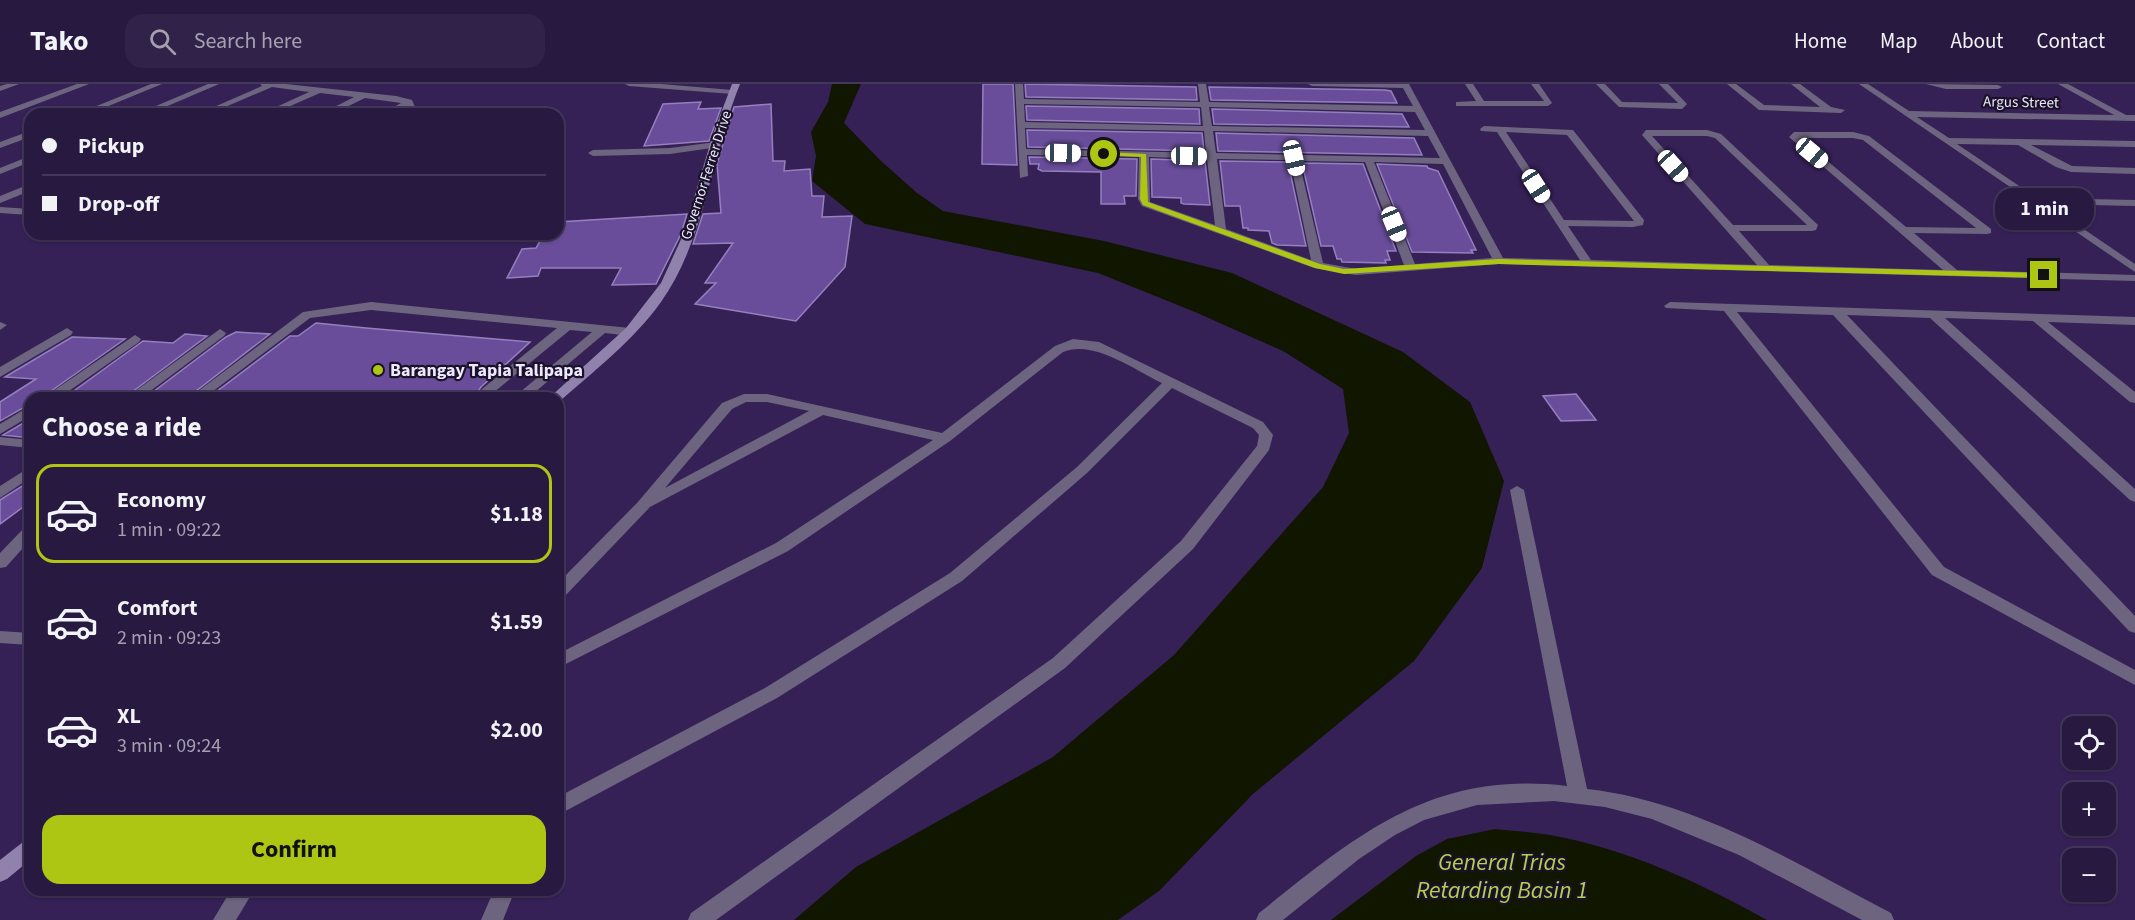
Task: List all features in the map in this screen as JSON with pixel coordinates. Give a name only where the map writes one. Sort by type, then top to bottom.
[{"type":"main road","name":"Governor Ferrer Drive","points":[[562,392],[630,332],[667,283],[692,226],[734,88]]},
{"type":"main road","points":[[0,873],[24,853]]},
{"type":"street","points":[[0,89],[15,84]]},
{"type":"street","points":[[0,115],[85,84]]},
{"type":"street","points":[[96,108],[158,84]]},
{"type":"street","points":[[156,108],[214,84]]},
{"type":"street","points":[[264,84],[367,94],[409,102]]},
{"type":"street","points":[[629,84],[734,88]]},
{"type":"street","points":[[1019,84],[1023,176]]},
{"type":"street","points":[[1202,84],[1221,229]]},
{"type":"street","points":[[1312,84],[1405,85],[1499,261]]},
{"type":"street","points":[[1469,84],[1482,104]]},
{"type":"street","points":[[1459,104],[1548,103],[1535,84]]},
{"type":"street","points":[[1600,84],[1619,104],[1682,106],[1683,104],[1663,84]]},
{"type":"street","points":[[1731,84],[1762,108],[1841,110]]},
{"type":"street","points":[[1795,84],[1828,109]]},
{"type":"street","points":[[1863,84],[2135,269]]},
{"type":"street","points":[[1930,84],[1946,87],[1998,87],[1995,84]]},
{"type":"street","points":[[2061,84],[2124,117]]},
{"type":"street","points":[[216,108],[271,85]]},
{"type":"street","points":[[278,108],[321,89]]},
{"type":"street","points":[[338,108],[367,94]]},
{"type":"street","points":[[1020,101],[1418,109]]},
{"type":"street","points":[[398,108],[409,102]]},
{"type":"street","points":[[409,102],[412,108]]},
{"type":"street","name":"Argus Street","points":[[1906,114],[2135,118]]},
{"type":"street","points":[[1021,125],[1431,133]]},
{"type":"street","points":[[1484,129],[1563,130],[1574,134],[1639,220],[1639,223],[1633,224],[1561,223]]},
{"type":"street","points":[[1500,130],[1588,264]]},
{"type":"street","points":[[1729,228],[1812,228],[1813,225],[1719,136],[1707,133],[1646,133],[1646,135],[1729,228],[1766,268]]},
{"type":"street","points":[[1904,230],[1987,231],[1866,138],[1853,135],[1794,135],[1794,137],[1954,273]]},
{"type":"street","points":[[0,146],[24,136]]},
{"type":"street","points":[[1946,141],[2135,144]]},
{"type":"street","points":[[2020,143],[2059,165],[2071,169],[2135,171]]},
{"type":"street","points":[[593,153],[670,151],[716,145]]},
{"type":"street","points":[[1022,152],[1446,161]]},
{"type":"street","points":[[1144,155],[1143,199],[1146,204],[1221,229],[1318,266],[1356,272],[1499,261],[2135,278]]},
{"type":"street","points":[[1294,158],[1318,266]]},
{"type":"street","points":[[1368,159],[1411,268]]},
{"type":"street","points":[[0,171],[24,161]]},
{"type":"street","points":[[0,200],[24,190]]},
{"type":"street","points":[[2034,201],[2135,203]]},
{"type":"street","points":[[2115,202],[2135,214]]},
{"type":"street","points":[[0,210],[24,212]]},
{"type":"street","points":[[203,392],[307,315],[371,306],[630,332]]},
{"type":"street","points":[[1670,306],[1729,310],[2135,321]]},
{"type":"street","points":[[1729,310],[1938,571],[2135,678]]},
{"type":"street","points":[[1838,313],[2135,627]]},
{"type":"street","points":[[1935,316],[2135,497]]},
{"type":"street","points":[[2037,319],[2135,399]]},
{"type":"street","points":[[487,392],[568,325]]},
{"type":"street","points":[[526,392],[603,329]]},
{"type":"street","points":[[0,373],[67,332]]},
{"type":"street","points":[[140,392],[220,333]]},
{"type":"street","points":[[57,392],[135,339]]},
{"type":"street","points":[[564,659],[782,547],[945,438],[1059,349],[1074,343],[1095,345],[1258,425],[1266,435],[1264,447],[1186,545],[1059,663],[699,920]]},
{"type":"street","points":[[564,804],[771,693],[956,577],[1082,470],[1171,382]]},
{"type":"street","points":[[564,587],[642,506],[727,406],[744,398],[767,398],[945,438]]},
{"type":"street","points":[[642,506],[822,410]]},
{"type":"street","points":[[0,430],[24,414]]},
{"type":"street","points":[[0,441],[24,443]]},
{"type":"street","points":[[0,493],[24,475]]},
{"type":"street","points":[[1517,490],[1578,793]]},
{"type":"street","points":[[0,563],[24,537]]},
{"type":"street","points":[[0,637],[24,639]]},
{"type":"street","points":[[1267,920],[1358,850],[1405,820],[1424,811],[1467,798],[1550,791],[1578,793],[1640,806],[1693,825],[1734,843],[1882,920]]},
{"type":"street","points":[[224,920],[239,896]]},
{"type":"street","points":[[492,920],[502,896]]},
{"type":"water","points":[[832,84],[861,84],[844,123],[917,193],[943,211],[1104,241],[1232,273],[1403,352],[1470,402],[1504,481],[1482,568],[1414,661],[1253,794],[1159,891],[1118,920],[794,920],[856,867],[1053,757],[1174,655],[1323,487],[1349,433],[1343,389],[1283,351],[1098,273],[865,224],[812,181],[816,156],[811,132],[828,102]]},
{"type":"water","name":"General Trias Retarding Basin 1","points":[[1495,829],[1550,835],[1579,841],[1635,858],[1689,880],[1767,920],[1331,920],[1416,856],[1447,839]]},
{"type":"building","points":[[983,84],[1013,84],[1017,165],[982,164]]},
{"type":"building","points":[[1025,84],[1196,87],[1197,100],[1026,97]]},
{"type":"building","points":[[1209,87],[1385,90],[1391,91],[1397,103],[1211,100]]},
{"type":"building","points":[[701,102],[698,109],[721,108],[709,141],[644,146],[663,104]]},
{"type":"building","points":[[771,104],[773,161],[785,161],[784,171],[810,169],[812,196],[824,196],[822,217],[852,216],[845,267],[796,321],[695,304],[716,283],[705,283],[733,243],[693,244],[703,214],[721,213],[717,164],[734,107]]},
{"type":"building","points":[[1026,106],[1199,109],[1200,124],[1027,120]]},
{"type":"building","points":[[1212,109],[1402,114],[1409,127],[1214,124]]},
{"type":"building","points":[[1027,130],[1202,133],[1204,151],[1028,147]]},
{"type":"building","points":[[1216,133],[1414,138],[1422,155],[1218,151]]},
{"type":"building","points":[[1029,157],[1137,159],[1136,196],[1124,196],[1125,204],[1101,204],[1101,172],[1042,171],[1038,169],[1039,164],[1030,164]]},
{"type":"building","points":[[1151,159],[1205,161],[1210,205],[1184,204],[1181,203],[1181,198],[1152,197]]},
{"type":"building","points":[[1220,161],[1288,162],[1306,246],[1277,245],[1272,243],[1269,231],[1243,228],[1240,206],[1225,206]]},
{"type":"building","points":[[1302,163],[1363,164],[1396,251],[1387,251],[1390,260],[1385,260],[1386,263],[1342,262],[1341,259],[1337,259],[1333,246],[1321,246]]},
{"type":"building","points":[[1377,164],[1427,166],[1438,171],[1476,250],[1471,250],[1473,253],[1412,252]]},
{"type":"building","points":[[687,214],[681,234],[656,284],[612,285],[621,268],[541,268],[538,276],[507,278],[522,249],[536,248],[541,240],[564,240],[564,222]]},
{"type":"building","name":"Barangay Tapia Talipapa","points":[[316,323],[530,342],[478,392],[216,392],[290,336],[298,336]]},
{"type":"building","points":[[236,332],[270,334],[195,392],[153,392],[226,337]]},
{"type":"building","points":[[185,334],[207,336],[132,392],[72,392],[143,341],[173,343]]},
{"type":"building","points":[[72,337],[125,339],[50,392],[24,392],[24,407],[0,421],[0,402],[36,379],[5,377]]},
{"type":"building","points":[[1576,394],[1596,420],[1561,421],[1543,396]]},
{"type":"building","points":[[24,423],[24,437],[3,435]]},
{"type":"building","points":[[24,485],[24,506],[0,524],[0,500]]},
{"type":"place","name":"Barangay Tapia Talipapa","points":[[378,370]]},
{"type":"route","points":[[1104,154],[1144,155],[1143,199],[1146,204],[1221,229],[1318,266],[1344,272],[1499,261],[2044,275]]}]
